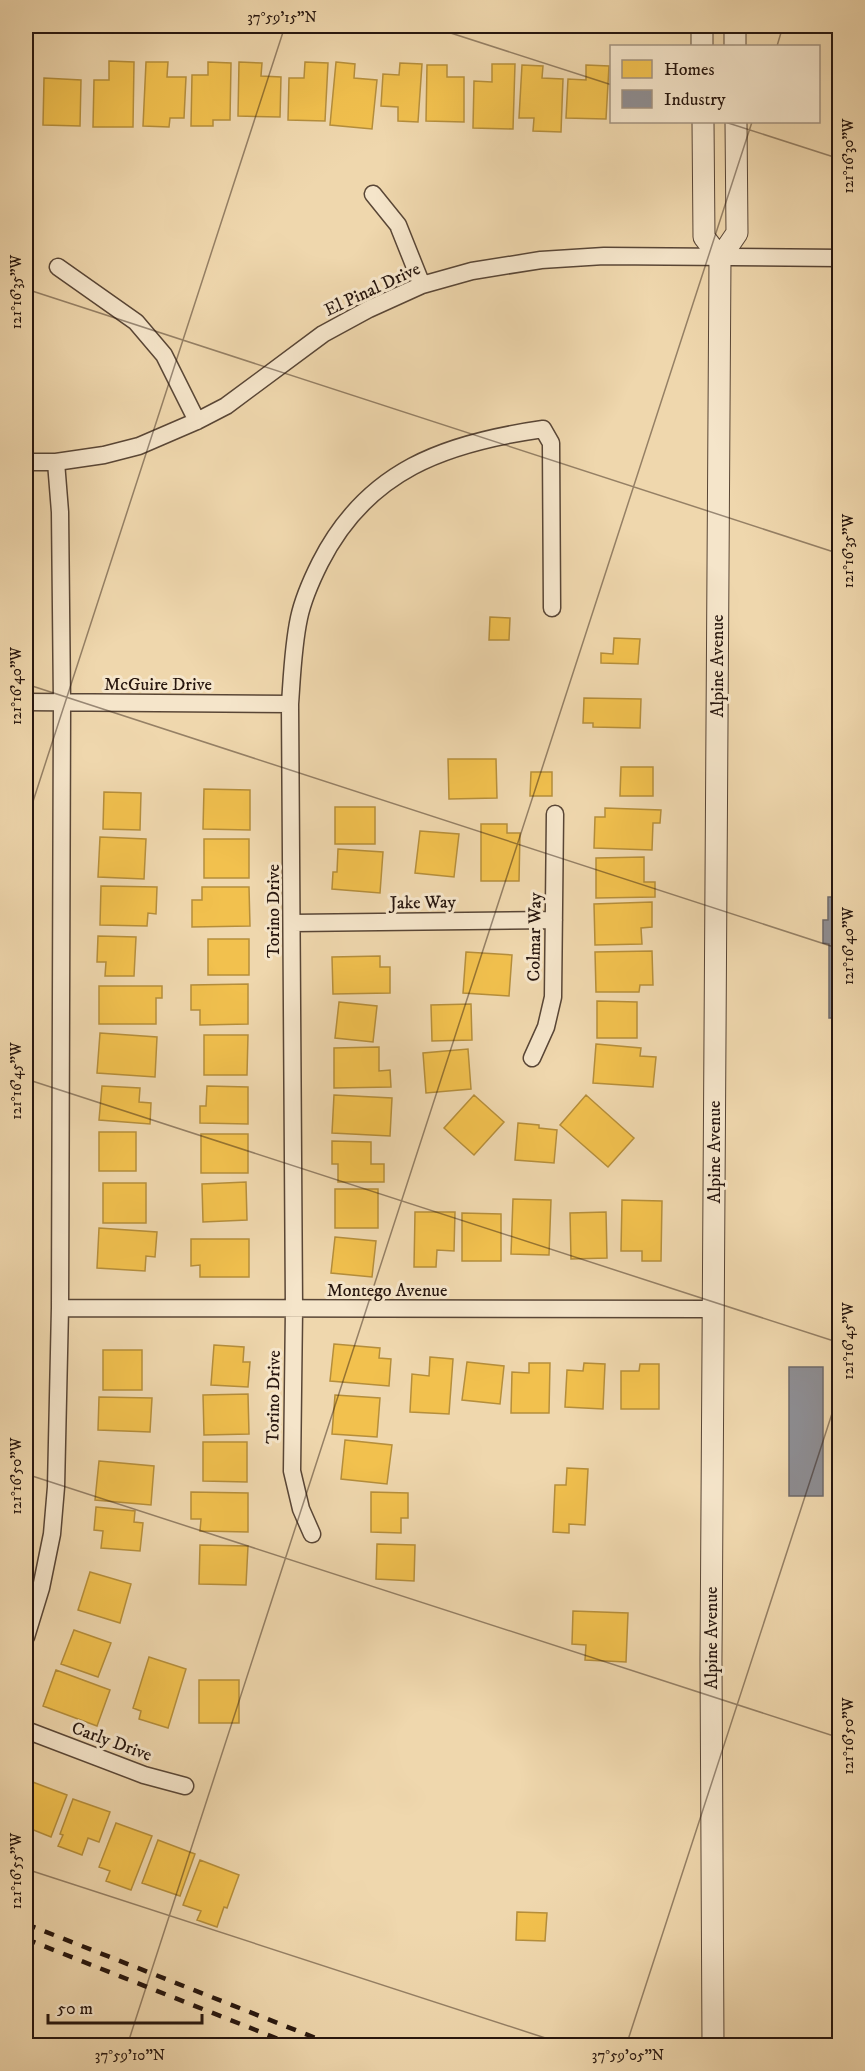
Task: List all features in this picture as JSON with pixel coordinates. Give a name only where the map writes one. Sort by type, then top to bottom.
[{"type":"street","points":[[702,26],[702,45]]},
{"type":"street","points":[[735,26],[735,45]]},
{"type":"street","points":[[703,123],[704,237],[720,258],[737,233],[736,123]]},
{"type":"street","points":[[373,194],[398,225],[422,285]]},
{"type":"street","name":"El Pinal Drive","points":[[26,462],[56,462],[104,455],[139,446],[226,406],[322,334],[369,309],[422,285],[472,271],[541,260],[604,256],[840,258]]},
{"type":"street","name":"Alpine Avenue","points":[[713,2046],[711,1649],[720,258]]},
{"type":"street","points":[[58,267],[136,322],[164,355],[196,421]]},
{"type":"street","name":"Torino Drive","points":[[312,1533],[301,1509],[292,1471],[294,1309],[290,704],[299,619],[309,585],[331,541],[356,508],[382,484],[421,462],[461,445],[543,429],[551,443],[552,608]]},
{"type":"street","points":[[26,1637],[41,1588],[52,1534],[56,1487],[60,1308],[62,703],[60,512],[56,462]]},
{"type":"street","name":"McGuire Drive","points":[[26,702],[290,704]]},
{"type":"street","name":"Colmar Way","points":[[532,1058],[546,1027],[553,997],[555,814]]},
{"type":"street","name":"Jake Way","points":[[292,923],[554,920]]},
{"type":"street","name":"Montego Avenue","points":[[60,1308],[713,1309]]},
{"type":"street","name":"Carly Drive","points":[[26,1730],[144,1775],[185,1786]]},
{"type":"building: Homes","points":[[109,61],[134,62],[133,127],[93,127],[94,80],[109,80]]},
{"type":"building: Homes","points":[[146,62],[168,62],[167,77],[186,77],[184,118],[170,118],[169,127],[143,126]]},
{"type":"building: Homes","points":[[208,62],[231,63],[230,120],[213,120],[213,126],[191,126],[192,75],[208,75]]},
{"type":"building: Homes","points":[[239,62],[262,63],[261,76],[281,77],[280,117],[238,116]]},
{"type":"building: Homes","points":[[305,62],[328,63],[325,121],[288,120],[289,78],[304,78]]},
{"type":"building: Homes","points":[[336,62],[355,64],[354,78],[377,80],[372,129],[330,125]]},
{"type":"building: Homes","points":[[400,63],[422,64],[418,122],[398,121],[398,107],[381,106],[383,74],[399,75]]},
{"type":"building: Homes","points":[[492,64],[515,64],[513,129],[473,128],[474,81],[492,82]]},
{"type":"building: Homes","points":[[427,65],[447,65],[447,77],[464,77],[464,122],[426,121]]},
{"type":"building: Homes","points":[[522,65],[543,66],[542,78],[563,79],[561,132],[533,131],[534,118],[519,118]]},
{"type":"building: Homes","points":[[586,65],[609,66],[606,119],[566,118],[568,79],[586,80]]},
{"type":"building: Homes","points":[[44,78],[81,80],[80,126],[43,125]]},
{"type":"building: Homes","points":[[490,617],[510,618],[509,640],[489,640]]},
{"type":"building: Homes","points":[[614,638],[640,639],[638,664],[601,663],[601,653],[613,654]]},
{"type":"building: Homes","points":[[584,698],[641,699],[640,728],[593,727],[593,723],[583,723]]},
{"type":"building: Homes","points":[[448,759],[496,759],[497,798],[449,799]]},
{"type":"building: Homes","points":[[621,767],[653,767],[653,796],[620,796]]},
{"type":"building: Homes","points":[[531,772],[552,772],[552,796],[530,796]]},
{"type":"building: Homes","points":[[204,789],[250,790],[250,830],[203,829]]},
{"type":"building: Homes","points":[[104,792],[141,793],[140,830],[103,829]]},
{"type":"building: Homes","points":[[335,807],[375,807],[375,844],[335,844]]},
{"type":"building: Homes","points":[[605,808],[661,810],[660,823],[653,823],[652,850],[594,848],[595,817],[605,817]]},
{"type":"building: Homes","points":[[481,824],[507,824],[507,833],[520,833],[519,881],[481,881]]},
{"type":"building: Homes","points":[[420,831],[459,834],[454,877],[415,873]]},
{"type":"building: Homes","points":[[100,837],[146,839],[144,879],[98,877]]},
{"type":"building: Homes","points":[[204,839],[249,839],[249,878],[204,878]]},
{"type":"building: Homes","points":[[338,849],[383,852],[380,893],[332,889],[333,872],[337,872]]},
{"type":"building: Homes","points":[[644,857],[644,882],[655,882],[655,897],[596,898],[596,858]]},
{"type":"building: Homes","points":[[101,886],[157,887],[156,914],[148,913],[147,926],[100,925]]},
{"type":"building: Homes","points":[[202,887],[249,887],[250,926],[192,927],[192,900],[202,900]]},
{"type":"building: Homes","points":[[652,902],[652,927],[641,928],[642,944],[595,945],[594,904]]},
{"type":"building: Homes","points":[[98,936],[136,937],[134,976],[105,976],[106,962],[97,962]]},
{"type":"building: Homes","points":[[208,939],[249,939],[249,975],[208,975]]},
{"type":"building: Homes","points":[[652,951],[653,985],[640,985],[639,992],[596,992],[595,952]]},
{"type":"building: Homes","points":[[466,952],[512,955],[509,996],[463,993]]},
{"type":"building: Homes","points":[[380,956],[380,967],[390,967],[390,993],[333,994],[332,957]]},
{"type":"building: Homes","points":[[248,984],[248,1024],[200,1025],[200,1010],[191,1010],[191,985]]},
{"type":"building: Homes","points":[[99,986],[162,986],[162,998],[156,998],[156,1024],[99,1024]]},
{"type":"building: Homes","points":[[597,1001],[637,1002],[637,1038],[597,1038]]},
{"type":"building: Homes","points":[[339,1002],[377,1006],[373,1042],[335,1038]]},
{"type":"building: Homes","points":[[471,1004],[472,1040],[432,1041],[431,1005]]},
{"type":"building: Homes","points":[[100,1033],[157,1037],[155,1077],[97,1073]]},
{"type":"building: Homes","points":[[204,1035],[248,1035],[247,1075],[204,1075]]},
{"type":"building: Homes","points":[[596,1044],[641,1048],[640,1056],[656,1057],[653,1087],[593,1083]]},
{"type":"building: Homes","points":[[379,1047],[379,1071],[390,1070],[391,1087],[334,1088],[334,1048]]},
{"type":"building: Homes","points":[[468,1049],[471,1089],[426,1093],[423,1053]]},
{"type":"building: Homes","points":[[102,1086],[140,1088],[139,1102],[151,1103],[150,1124],[99,1120]]},
{"type":"building: Homes","points":[[207,1086],[248,1087],[248,1124],[200,1123],[200,1106],[206,1106]]},
{"type":"building: Homes","points":[[334,1095],[392,1098],[390,1136],[332,1133]]},
{"type":"building: Homes","points":[[474,1095],[504,1122],[474,1155],[444,1128]]},
{"type":"building: Homes","points":[[586,1095],[634,1138],[608,1167],[560,1125]]},
{"type":"building: Homes","points":[[518,1123],[557,1130],[554,1163],[515,1160]]},
{"type":"building: Homes","points":[[99,1132],[136,1132],[136,1171],[99,1171]]},
{"type":"building: Homes","points":[[201,1134],[248,1134],[248,1173],[201,1173]]},
{"type":"building: Homes","points":[[332,1141],[371,1142],[371,1164],[384,1164],[384,1182],[338,1182],[338,1164],[332,1164]]},
{"type":"building: Homes","points":[[246,1182],[247,1220],[203,1222],[202,1184]]},
{"type":"building: Homes","points":[[103,1183],[146,1183],[146,1223],[103,1223]]},
{"type":"building: Homes","points":[[335,1189],[378,1189],[378,1228],[335,1228]]},
{"type":"building: Homes","points":[[513,1199],[551,1200],[549,1255],[511,1254]]},
{"type":"building: Homes","points":[[622,1200],[662,1201],[661,1261],[642,1261],[642,1251],[621,1251]]},
{"type":"building: Homes","points":[[415,1212],[455,1212],[454,1251],[437,1250],[436,1267],[414,1267]]},
{"type":"building: Homes","points":[[606,1212],[607,1258],[571,1259],[570,1213]]},
{"type":"building: Homes","points":[[462,1213],[501,1214],[501,1261],[462,1261]]},
{"type":"building: Homes","points":[[99,1228],[157,1232],[155,1257],[146,1256],[145,1271],[97,1268]]},
{"type":"building: Homes","points":[[335,1237],[376,1241],[372,1277],[331,1273]]},
{"type":"building: Homes","points":[[191,1239],[249,1239],[249,1277],[200,1277],[200,1265],[191,1266]]},
{"type":"building: Homes","points":[[334,1344],[380,1348],[379,1358],[391,1359],[389,1386],[330,1381]]},
{"type":"building: Homes","points":[[214,1345],[244,1347],[243,1362],[250,1362],[248,1387],[211,1385]]},
{"type":"building: Homes","points":[[103,1350],[142,1350],[142,1390],[103,1390]]},
{"type":"building: Homes","points":[[430,1357],[453,1359],[449,1414],[410,1412],[412,1374],[429,1376]]},
{"type":"building: Homes","points":[[467,1362],[504,1366],[500,1404],[462,1400]]},
{"type":"building: Homes","points":[[529,1363],[550,1363],[549,1413],[511,1413],[512,1372],[529,1373]]},
{"type":"building: Homes","points":[[584,1363],[605,1364],[603,1409],[565,1407],[567,1370],[583,1371]]},
{"type":"building: Homes","points":[[640,1364],[659,1364],[659,1409],[621,1409],[621,1371],[639,1371]]},
{"type":"building: Homes","points":[[248,1394],[249,1434],[204,1435],[203,1395]]},
{"type":"building: Homes","points":[[335,1395],[380,1398],[377,1437],[332,1434]]},
{"type":"building: Homes","points":[[99,1397],[152,1398],[150,1432],[98,1430]]},
{"type":"building: Homes","points":[[345,1440],[392,1445],[387,1484],[341,1479]]},
{"type":"building: Homes","points":[[203,1442],[247,1442],[247,1482],[203,1481]]},
{"type":"building: Homes","points":[[99,1461],[154,1466],[151,1505],[95,1500]]},
{"type":"building: Homes","points":[[567,1468],[588,1469],[585,1525],[569,1524],[569,1533],[553,1532],[555,1485],[566,1485]]},
{"type":"building: Homes","points":[[191,1492],[248,1493],[248,1532],[200,1531],[201,1519],[191,1519]]},
{"type":"building: Homes","points":[[371,1492],[408,1493],[408,1518],[401,1518],[401,1533],[371,1532]]},
{"type":"building: Homes","points":[[96,1507],[135,1511],[134,1522],[143,1523],[140,1551],[101,1548],[103,1531],[94,1530]]},
{"type":"building: Homes","points":[[377,1544],[415,1545],[414,1581],[376,1579]]},
{"type":"building: Homes","points":[[200,1545],[248,1546],[246,1585],[199,1584]]},
{"type":"building: Homes","points":[[90,1572],[131,1584],[120,1623],[78,1610]]},
{"type":"building: Homes","points":[[573,1611],[628,1613],[626,1662],[585,1660],[586,1645],[572,1644]]},
{"type":"building: Homes","points":[[74,1630],[111,1643],[98,1677],[61,1664]]},
{"type":"building: Homes","points":[[149,1657],[186,1669],[168,1728],[139,1719],[141,1711],[133,1708]]},
{"type":"building: Homes","points":[[56,1670],[110,1690],[97,1726],[43,1706]]},
{"type":"building: Homes","points":[[199,1680],[239,1680],[239,1723],[199,1723]]},
{"type":"building: Homes","points":[[30,1781],[67,1795],[51,1837],[26,1827],[26,1793]]},
{"type":"building: Homes","points":[[73,1799],[110,1812],[99,1842],[88,1838],[82,1855],[58,1846]]},
{"type":"building: Homes","points":[[116,1823],[152,1836],[131,1890],[106,1881],[110,1871],[99,1867]]},
{"type":"building: Homes","points":[[158,1840],[195,1854],[180,1896],[142,1883]]},
{"type":"building: Homes","points":[[200,1860],[239,1875],[227,1908],[224,1907],[217,1927],[197,1920],[201,1911],[183,1905]]},
{"type":"building: Homes","points":[[517,1912],[547,1913],[545,1941],[516,1940]]},
{"type":"building: Industry","points":[[828,897],[840,897],[840,1018],[829,1018],[829,944],[823,943],[823,920],[828,920]]},
{"type":"building: Industry","points":[[789,1367],[823,1367],[823,1496],[789,1496]]},
{"type":"railway","points":[[26,1924],[336,2046]]},
{"type":"railway","points":[[26,1939],[296,2046]]}]
